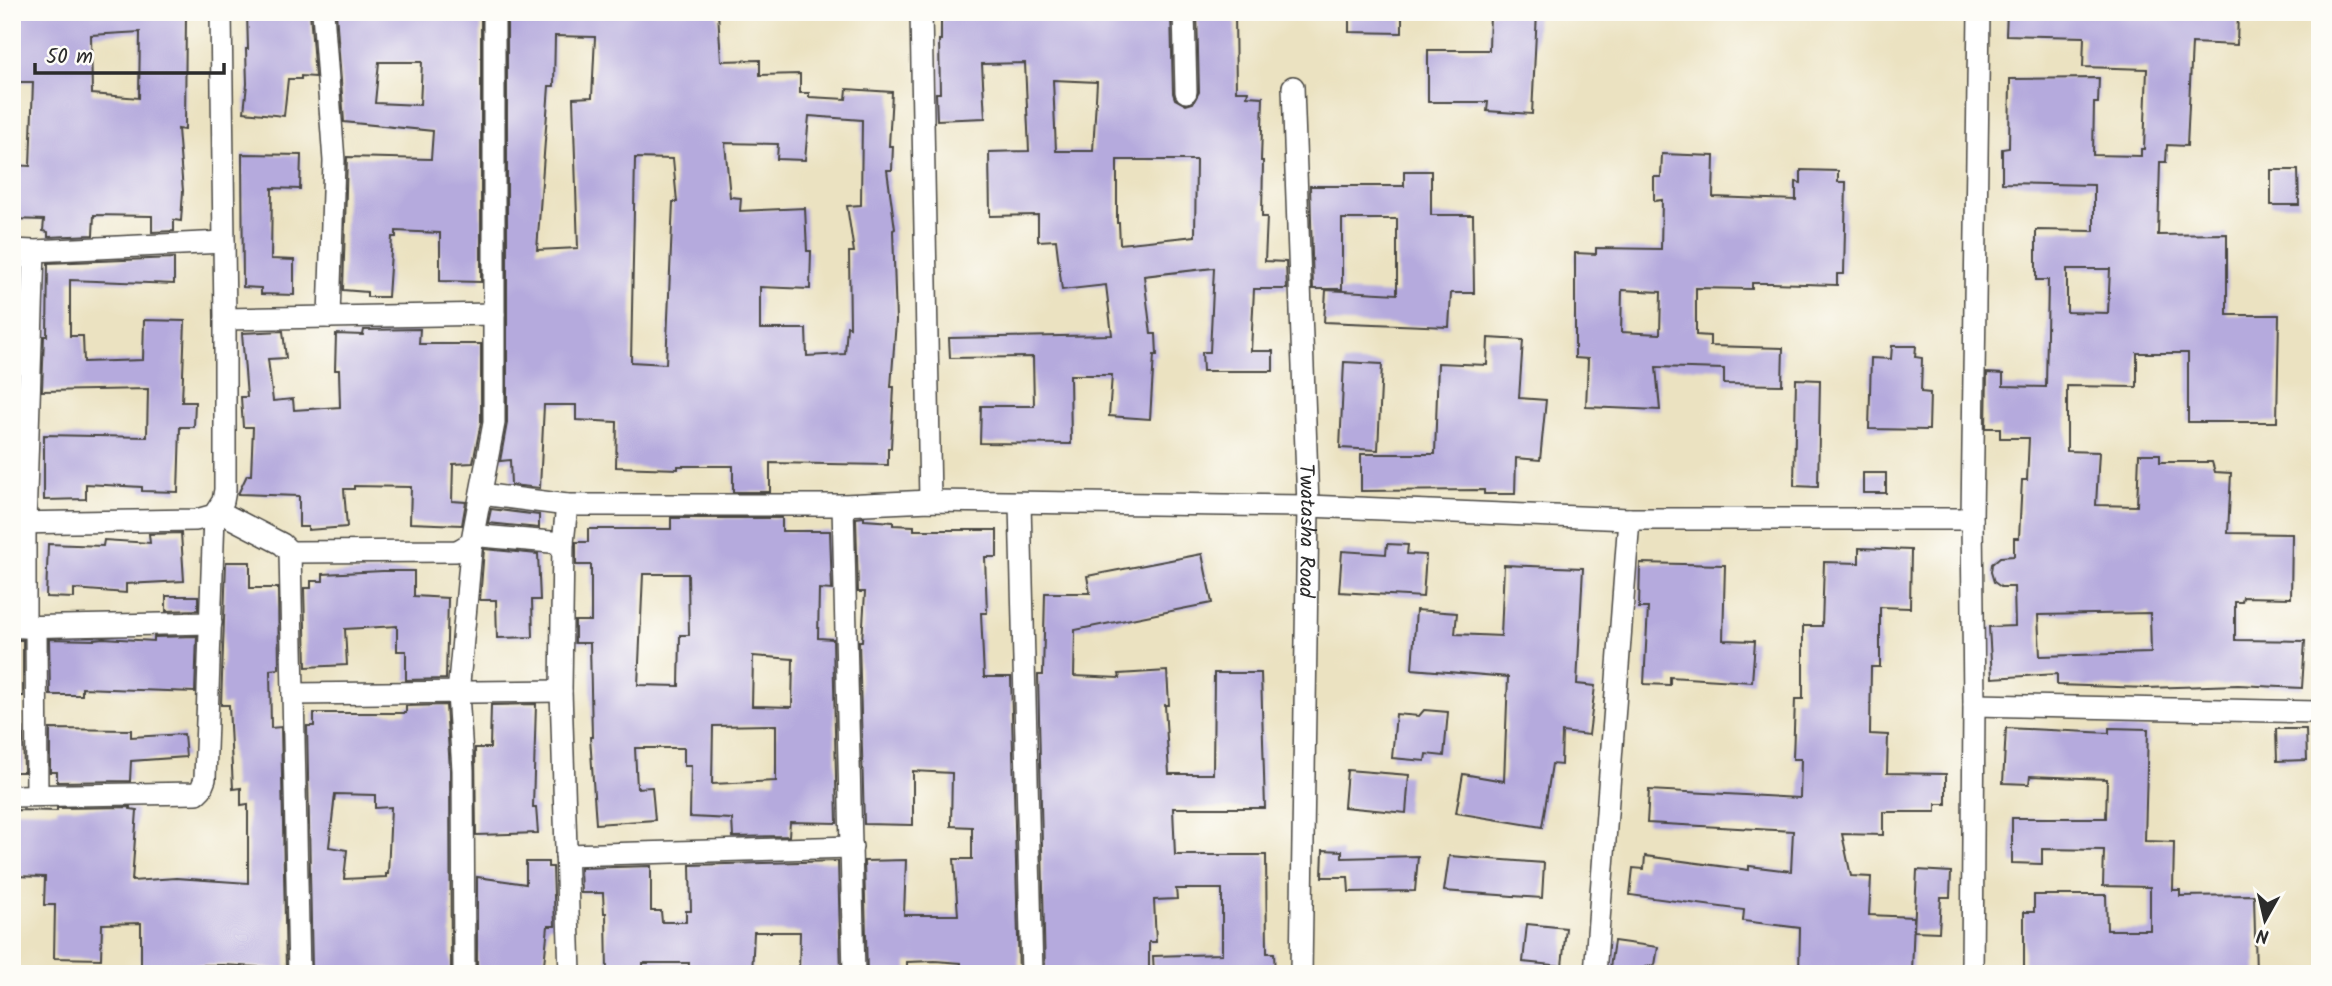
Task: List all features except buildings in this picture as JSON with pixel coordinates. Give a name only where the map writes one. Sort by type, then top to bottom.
[{"type":"street","points":[[12,796],[197,793],[205,779],[216,513],[225,491],[221,12]]},
{"type":"street","points":[[323,12],[334,161],[329,317]]},
{"type":"street","points":[[464,974],[463,770],[458,694],[472,540],[494,423],[494,12]]},
{"type":"street","points":[[921,12],[930,501]]},
{"type":"street","points":[[1184,12],[1186,92]]},
{"type":"street","points":[[1972,974],[1972,519],[1979,12]]},
{"type":"street","name":"Twatasha Road","points":[[1293,87],[1308,506],[1301,974]]},
{"type":"street","points":[[12,250],[224,242]]},
{"type":"street","points":[[34,251],[20,417],[19,523],[37,795]]},
{"type":"street","points":[[225,319],[494,314]]},
{"type":"street","points":[[481,494],[567,505],[843,505],[930,501],[1308,506],[1629,519],[1972,519]]},
{"type":"street","points":[[1020,504],[1032,974]]},
{"type":"street","points":[[567,505],[563,544],[561,691],[570,974]]},
{"type":"street","points":[[843,505],[854,974]]},
{"type":"street","points":[[19,523],[196,520],[216,513],[282,544],[290,552],[299,974]]},
{"type":"street","points":[[1595,974],[1629,519]]},
{"type":"street","points":[[290,552],[456,551],[481,536],[563,544]]},
{"type":"street","points":[[25,627],[211,623]]},
{"type":"street","points":[[293,694],[561,691]]},
{"type":"street","points":[[1974,705],[2320,712]]},
{"type":"street","points":[[566,855],[852,847]]}]
